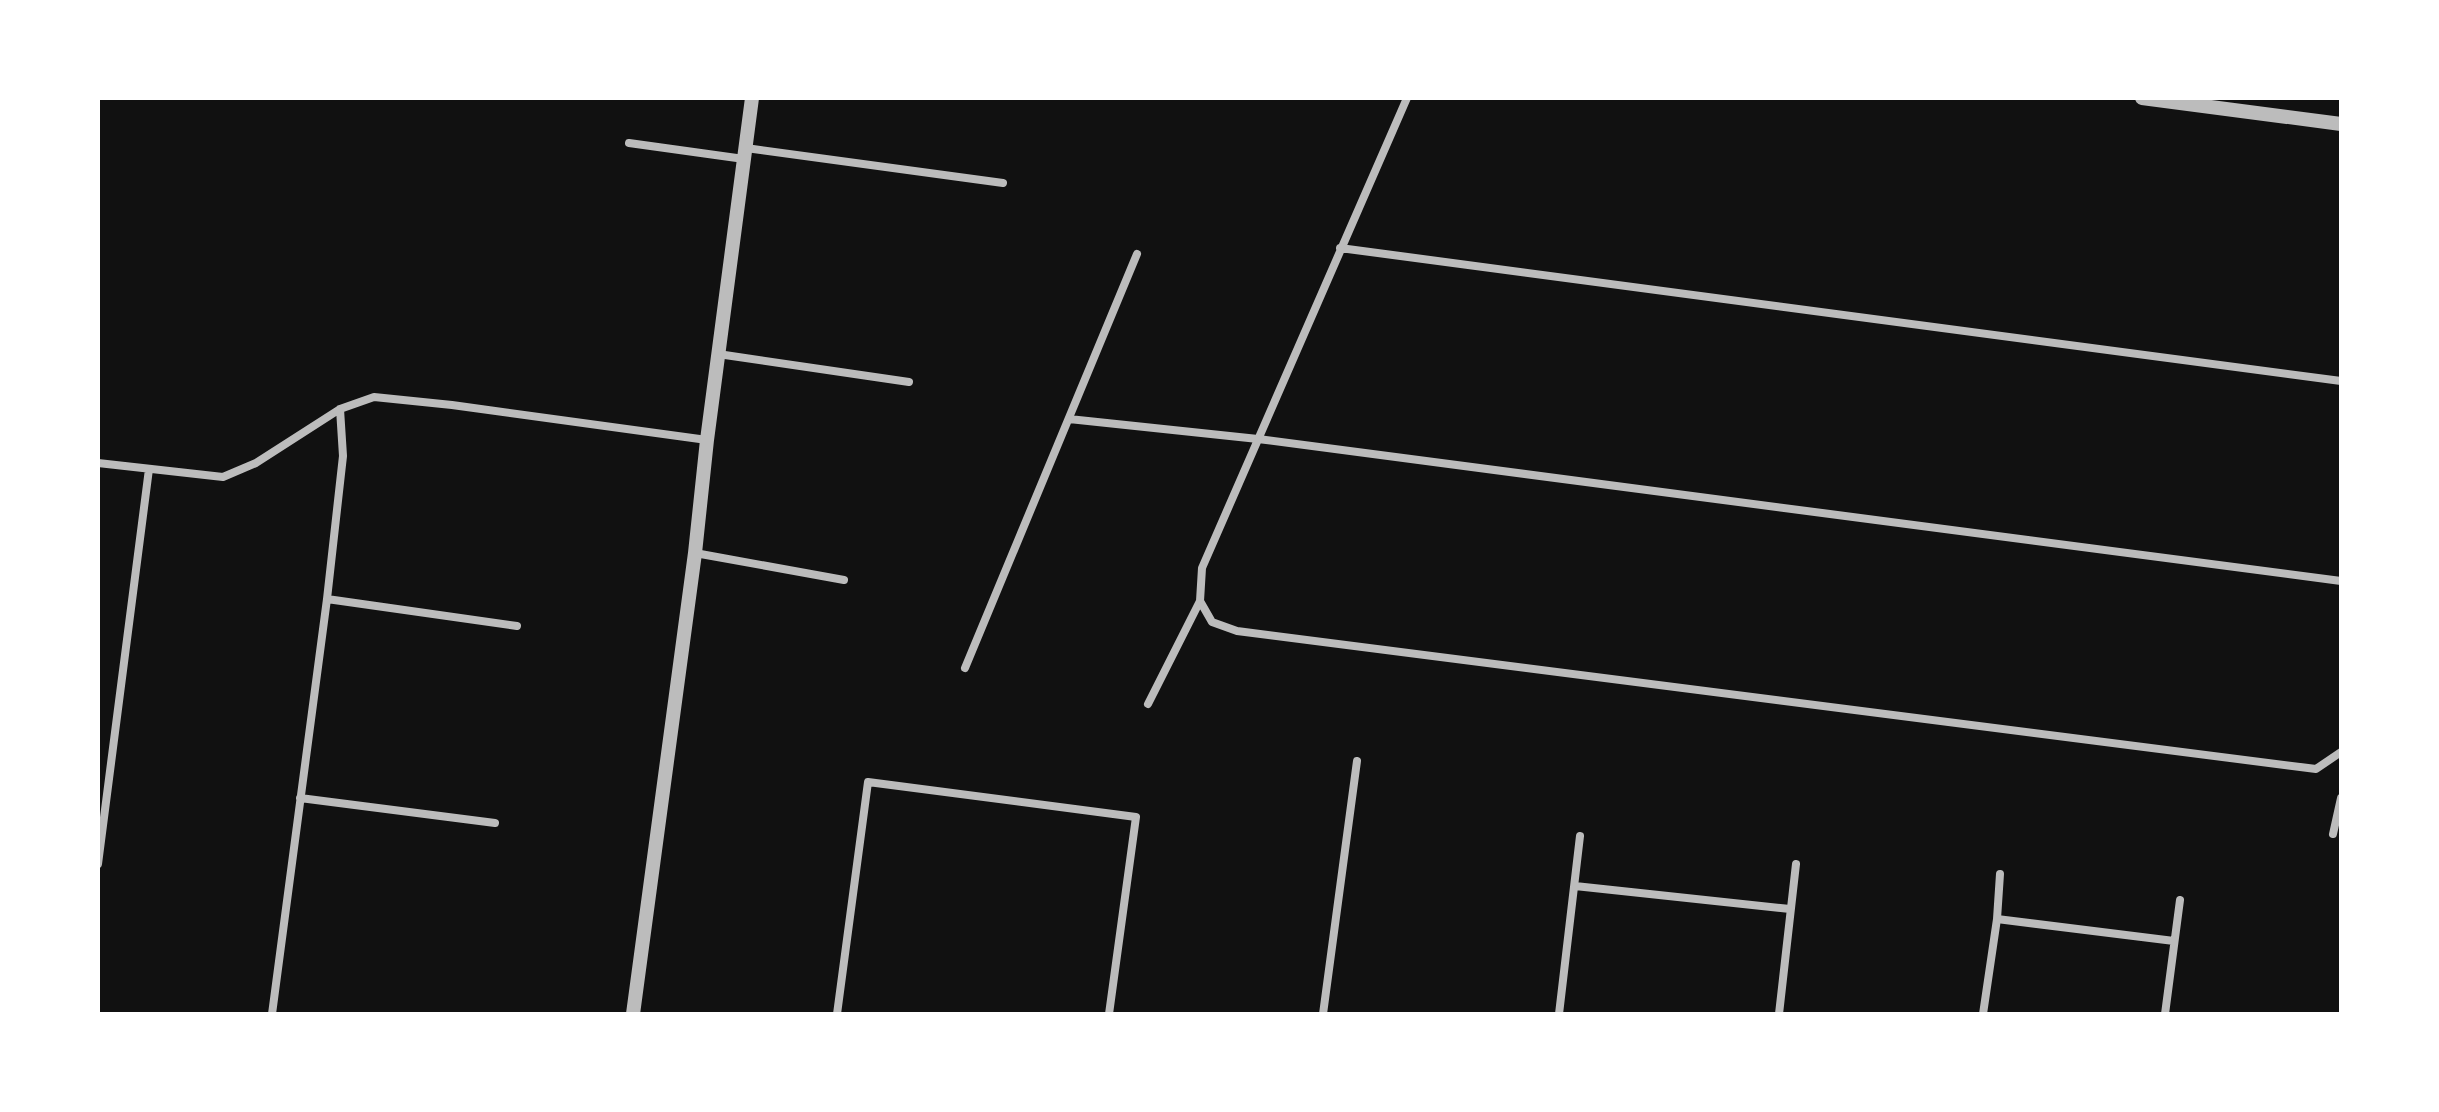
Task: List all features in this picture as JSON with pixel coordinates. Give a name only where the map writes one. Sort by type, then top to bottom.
[{"type":"street","points":[[633,1014],[752,98]]},
{"type":"street","points":[[1148,704],[1200,601],[1202,568],[1407,98]]},
{"type":"street","points":[[2142,98],[2341,124]]},
{"type":"street","points":[[629,143],[1003,183]]},
{"type":"street","points":[[1340,248],[2341,381]]},
{"type":"street","points":[[965,668],[1137,254]]},
{"type":"street","points":[[718,354],[909,382]]},
{"type":"street","points":[[98,463],[223,477],[256,463],[340,409],[374,397],[707,440]]},
{"type":"street","points":[[272,1014],[327,599],[343,456],[340,409]]},
{"type":"street","points":[[1069,419],[1258,439],[2341,581]]},
{"type":"street","points":[[98,864],[149,469]]},
{"type":"street","points":[[695,553],[844,580]]},
{"type":"street","points":[[327,599],[517,626]]},
{"type":"street","points":[[1200,601],[1212,622],[1237,631],[2316,769],[2341,752]]},
{"type":"street","points":[[1323,1014],[1357,761]]},
{"type":"street","points":[[837,1014],[868,782],[1136,817],[1109,1014]]},
{"type":"street","points":[[300,798],[495,823]]},
{"type":"street","points":[[2333,834],[2341,798]]},
{"type":"street","points":[[1559,1014],[1580,836]]},
{"type":"street","points":[[1779,1014],[1796,864]]},
{"type":"street","points":[[1983,1014],[1997,919],[2000,874]]},
{"type":"street","points":[[1575,886],[1790,909]]},
{"type":"street","points":[[2165,1014],[2180,900]]},
{"type":"street","points":[[1997,919],[2174,941]]}]
